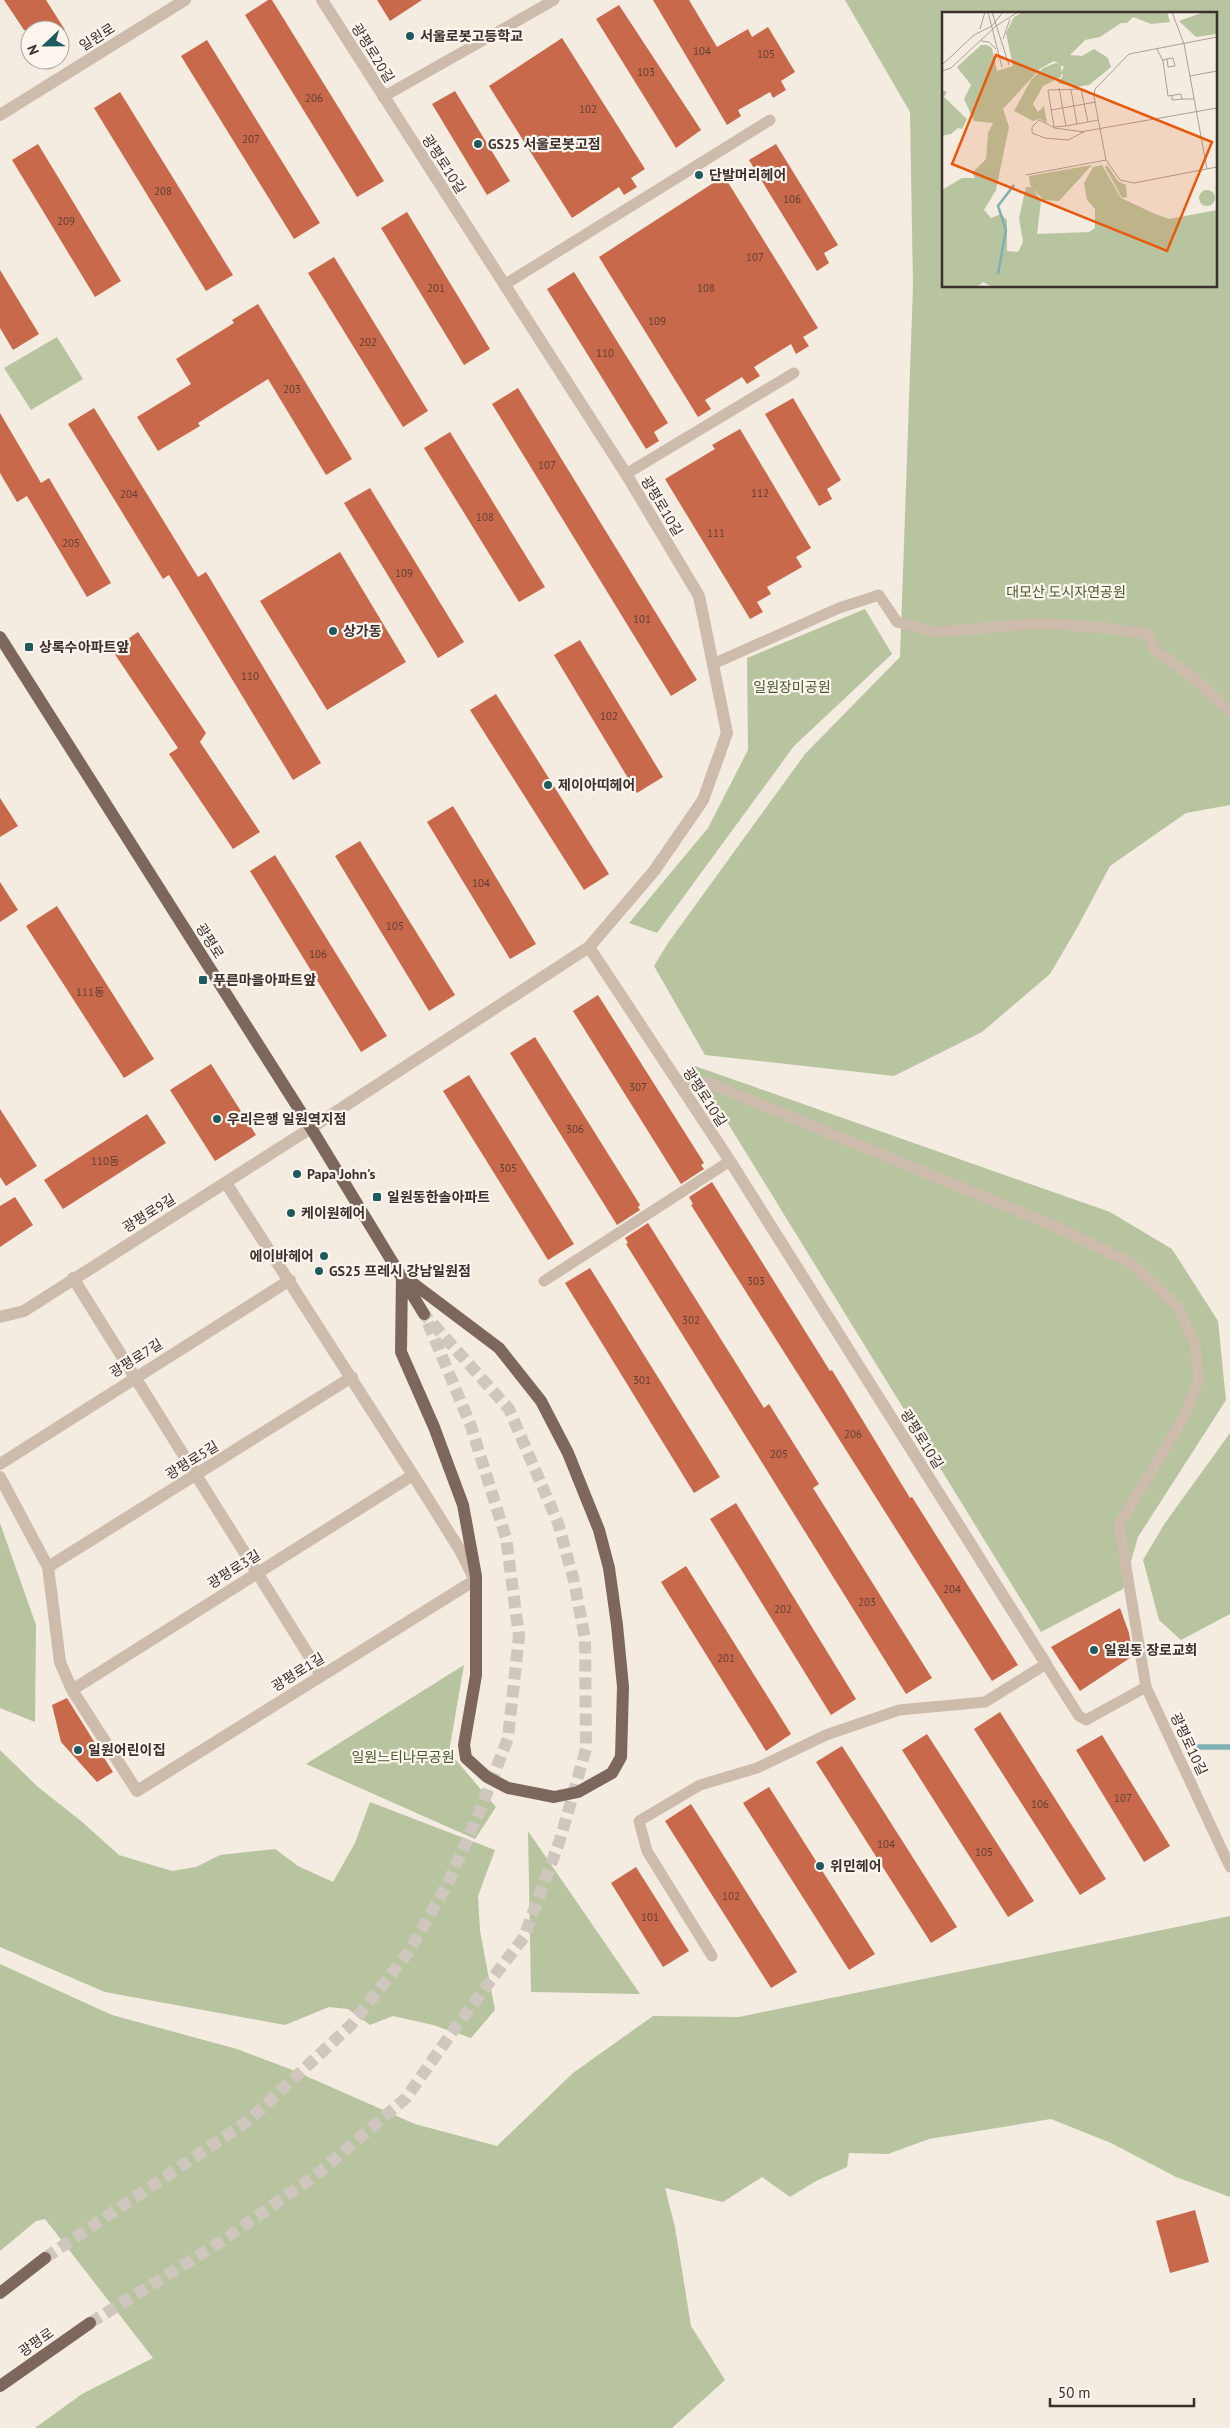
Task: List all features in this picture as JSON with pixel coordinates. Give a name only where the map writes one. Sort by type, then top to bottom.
[{"type":"main road","name":"광평로","points":[[0,637],[311,1128],[424,1314]]},
{"type":"main road","points":[[402,1275],[499,1348],[541,1401],[568,1453],[599,1530],[608,1568],[619,1642],[623,1687],[620,1757],[612,1773],[578,1792],[554,1797],[508,1788],[487,1777],[466,1758],[464,1745],[476,1675],[476,1576],[463,1506],[434,1427],[401,1352],[402,1275]]},
{"type":"main road","points":[[0,2293],[46,2258]]},
{"type":"main road","name":"광평로","points":[[0,2386],[90,2323]]},
{"type":"street","name":"일원로","points":[[0,116],[185,0]]},
{"type":"street","name":"광평로20길","points":[[322,0],[383,97]]},
{"type":"street","name":"광평로10길","points":[[311,1128],[589,947],[654,871],[703,800],[727,732],[699,596],[626,474],[383,97]]},
{"type":"street","name":"광평로10길","points":[[589,947],[730,1161],[1046,1664]]},
{"type":"street","name":"광평로9길","points":[[0,1317],[24,1310],[311,1128]]},
{"type":"street","points":[[226,1182],[413,1475]]},
{"type":"street","points":[[73,1278],[321,1675]]},
{"type":"street","name":"광평로7길","points":[[0,1464],[290,1280]]},
{"type":"street","name":"광평로5길","points":[[48,1567],[352,1377]]},
{"type":"street","name":"광평로3길","points":[[72,1690],[413,1475]]},
{"type":"street","name":"광평로1길","points":[[72,1690],[137,1791],[475,1580],[460,1550],[413,1475]]},
{"type":"street","points":[[0,1477],[48,1567],[60,1662],[72,1690]]},
{"type":"lane","points":[[383,97],[554,0]]},
{"type":"lane","points":[[504,285],[770,120]]},
{"type":"lane","points":[[626,474],[794,373]]},
{"type":"lane","points":[[713,664],[839,608],[879,595],[897,622],[936,632],[1041,623],[1105,628],[1147,634],[1155,650],[1194,678],[1230,712]]},
{"type":"lane","points":[[677,1081],[709,1083],[1054,1226],[1131,1263],[1178,1307],[1195,1344],[1199,1380],[1184,1417],[1119,1525],[1146,1687]]},
{"type":"lane","points":[[544,1281],[730,1161]]},
{"type":"lane","points":[[712,1956],[647,1851],[639,1821],[700,1785],[757,1768],[826,1735],[898,1710],[985,1702],[1046,1664]]},
{"type":"lane","name":"광평로10길","points":[[1046,1664],[1079,1716],[1086,1720],[1146,1687],[1230,1867]]},
{"type":"green space","name":"대모산 도시자연공원","points":[[845,0],[1230,0],[1230,805],[1186,813],[1110,866],[1050,974],[982,1032],[894,1076],[705,1055],[654,966],[668,943],[805,754],[900,657],[913,286],[910,112]]},
{"type":"green space","points":[[57,337],[83,379],[31,410],[4,368]]},
{"type":"green space","name":"일원장미공원","points":[[865,609],[892,654],[794,746],[657,933],[629,923],[708,828],[748,750],[747,658]]},
{"type":"green space","points":[[692,1065],[1110,1212],[1172,1249],[1218,1321],[1226,1400],[1138,1537],[1123,1589],[1041,1632]]},
{"type":"green space","points":[[1230,1433],[1230,1614],[1181,1640],[1159,1620],[1143,1560],[1165,1523]]},
{"type":"green space","points":[[0,1523],[36,1625],[35,1722],[0,1708]]},
{"type":"green space","name":"일원느티나무공원","points":[[464,1665],[449,1752],[496,1807],[475,1839],[306,1764]]},
{"type":"green space","points":[[0,1750],[38,1787],[81,1821],[119,1855],[172,1871],[196,1867],[220,1855],[275,1849],[298,1866],[333,1882],[355,1843],[370,1802],[495,1850],[478,1896],[480,1931],[495,2010],[471,2038],[433,2025],[393,2016],[370,2025],[348,2009],[329,2007],[285,2025],[105,1992],[0,1947]]},
{"type":"green space","points":[[528,1831],[640,1994],[531,1992]]},
{"type":"green space","points":[[1230,1916],[1230,2197],[1176,2177],[1111,2143],[1051,2119],[929,2139],[888,2154],[849,2153],[847,2167],[816,2181],[790,2197],[762,2177],[723,2202],[665,2188],[675,2227],[691,2326],[725,2380],[672,2428],[35,2428],[82,2394],[153,2358],[45,2219],[36,2221],[0,2251],[0,1964],[112,2015],[237,2049],[290,2069],[415,2124],[497,2146],[573,2073],[653,2016],[739,2017]]},
{"type":"building","points":[[4,0],[46,0],[59,20],[20,20],[20,24]]},
{"type":"building","points":[[268,0],[272,0],[384,181],[357,197],[245,15]]},
{"type":"building","points":[[377,0],[422,0],[390,21]]},
{"type":"building","points":[[653,0],[689,0],[717,47],[748,29],[752,37],[768,27],[795,72],[781,81],[786,90],[773,98],[770,92],[738,110],[741,116],[727,125]]},
{"type":"building","points":[[619,5],[701,130],[676,148],[596,19]]},
{"type":"building","points":[[562,38],[645,169],[631,178],[637,187],[624,195],[619,187],[572,218],[489,86]]},
{"type":"building","points":[[207,40],[320,223],[294,239],[181,56]]},
{"type":"building","points":[[455,91],[510,181],[487,195],[432,104]]},
{"type":"building","points":[[120,92],[233,275],[206,291],[94,108]]},
{"type":"building","points":[[38,144],[121,281],[95,297],[12,160]]},
{"type":"building","points":[[776,144],[838,245],[824,253],[829,263],[817,271],[749,160]]},
{"type":"building","points":[[724,176],[818,328],[803,337],[809,346],[796,354],[791,344],[754,367],[760,376],[747,384],[742,377],[705,400],[711,409],[698,417],[599,257]]},
{"type":"building","points":[[407,212],[490,349],[464,365],[381,228]]},
{"type":"building","points":[[334,257],[428,411],[403,427],[308,273]]},
{"type":"building","points":[[0,270],[39,334],[13,350],[0,328]]},
{"type":"building","points":[[574,272],[668,423],[654,432],[659,441],[646,449],[547,289]]},
{"type":"building","points":[[258,304],[352,459],[326,475],[268,379],[198,423],[200,426],[158,451],[137,417],[191,384],[176,359],[234,323],[232,320]]},
{"type":"building","points":[[518,388],[697,680],[671,696],[492,404]]},
{"type":"building","points":[[793,398],[841,480],[827,489],[832,499],[819,506],[765,414]]},
{"type":"building","points":[[94,408],[198,577],[206,572],[321,763],[293,780],[169,575],[163,579],[68,424]]},
{"type":"building","points":[[0,413],[41,483],[49,478],[111,583],[87,597],[27,496],[17,502],[0,473]]},
{"type":"building","points":[[740,429],[811,548],[796,557],[802,567],[767,587],[771,594],[757,602],[763,612],[750,619],[665,479],[715,449],[712,445]]},
{"type":"building","points":[[450,432],[545,587],[519,602],[424,448]]},
{"type":"building","points":[[370,488],[464,642],[438,658],[344,503]]},
{"type":"building","name":"상가동","points":[[340,552],[406,662],[327,710],[260,601]]},
{"type":"building","points":[[138,632],[206,733],[200,742],[260,832],[233,849],[169,754],[178,748],[112,650]]},
{"type":"building","points":[[580,640],[663,777],[637,793],[554,655]]},
{"type":"building","points":[[496,694],[609,874],[584,890],[470,710]]},
{"type":"building","points":[[0,798],[18,826],[0,837]]},
{"type":"building","points":[[453,806],[536,944],[510,959],[427,822]]},
{"type":"building","points":[[360,841],[455,995],[429,1011],[335,856]]},
{"type":"building","points":[[275,855],[387,1036],[361,1052],[250,871]]},
{"type":"building","points":[[0,882],[18,910],[0,922]]},
{"type":"building","points":[[57,906],[154,1059],[124,1078],[26,926]]},
{"type":"building","points":[[598,995],[704,1163],[701,1165],[704,1169],[681,1184],[573,1011]]},
{"type":"building","points":[[535,1037],[640,1205],[638,1207],[640,1210],[617,1225],[510,1053]]},
{"type":"building","points":[[211,1064],[256,1135],[215,1161],[170,1090]]},
{"type":"building","points":[[469,1075],[574,1244],[548,1260],[443,1091]]},
{"type":"building","points":[[0,1109],[37,1166],[6,1186],[0,1177]]},
{"type":"building","points":[[147,1114],[166,1143],[63,1209],[44,1180]]},
{"type":"building","points":[[712,1182],[830,1371],[832,1370],[910,1498],[912,1497],[1018,1665],[992,1681],[691,1205],[693,1204],[689,1197]]},
{"type":"building","points":[[15,1197],[33,1225],[0,1247],[0,1206]]},
{"type":"building","points":[[648,1223],[764,1408],[769,1404],[819,1484],[813,1488],[932,1678],[906,1694],[626,1244],[628,1243],[625,1238]]},
{"type":"building","points":[[590,1268],[720,1477],[694,1493],[565,1283]]},
{"type":"building","points":[[736,1503],[856,1699],[831,1715],[710,1519]]},
{"type":"building","points":[[686,1566],[791,1734],[766,1751],[661,1582]]},
{"type":"building","name":"일원동 장로교회","points":[[1120,1608],[1129,1633],[1133,1656],[1080,1691],[1051,1647]]},
{"type":"building","points":[[67,1698],[113,1772],[97,1782],[61,1742],[52,1705]]},
{"type":"building","points":[[1000,1712],[1106,1879],[1080,1895],[974,1729]]},
{"type":"building","points":[[927,1734],[1034,1901],[1008,1917],[902,1750]]},
{"type":"building","points":[[1102,1735],[1170,1846],[1144,1862],[1076,1750]]},
{"type":"building","points":[[842,1746],[957,1927],[931,1943],[816,1762]]},
{"type":"building","points":[[769,1787],[875,1954],[849,1970],[743,1803]]},
{"type":"building","points":[[691,1804],[797,1972],[771,1988],[665,1821]]},
{"type":"building","points":[[636,1867],[689,1951],[663,1967],[611,1883]]},
{"type":"building","points":[[1195,2210],[1209,2262],[1170,2273],[1156,2221]]},
{"type":"waterway","points":[[1196,1747],[1230,1747]]},
{"type":"tunnel","points":[[90,2323],[222,2241],[316,2175],[406,2098],[460,2021],[524,1937],[560,1840],[586,1749],[585,1639],[574,1581],[558,1523],[509,1409],[424,1314]]},
{"type":"tunnel","points":[[45,2258],[248,2121],[351,2025],[408,1953],[448,1883],[480,1811],[508,1738],[519,1636],[506,1538],[471,1426],[428,1323]]},
{"type":"place","name":"서울로봇고등학교","points":[[410,36]]},
{"type":"place","name":"GS25 서울로봇고점","points":[[478,144]]},
{"type":"place","name":"단발머리헤어","points":[[699,175]]},
{"type":"place","name":"상가동","points":[[333,631]]},
{"type":"place","name":"상록수아파트앞","points":[[29,647]]},
{"type":"place","name":"제이아띠헤어","points":[[548,785]]},
{"type":"place","name":"푸른마을아파트앞","points":[[203,980]]},
{"type":"place","name":"우리은행 일원역지점","points":[[217,1119]]},
{"type":"place","name":"Papa John's","points":[[297,1174]]},
{"type":"place","name":"일원동한솔아파트","points":[[377,1197]]},
{"type":"place","name":"케이원헤어","points":[[291,1213]]},
{"type":"place","name":"에이바헤어","points":[[324,1256]]},
{"type":"place","name":"GS25 프레시 강남일원점","points":[[319,1271]]},
{"type":"place","name":"일원동 장로교회","points":[[1094,1650]]},
{"type":"place","name":"일원어린이집","points":[[78,1750]]},
{"type":"place","name":"위민헤어","points":[[820,1866]]}]
